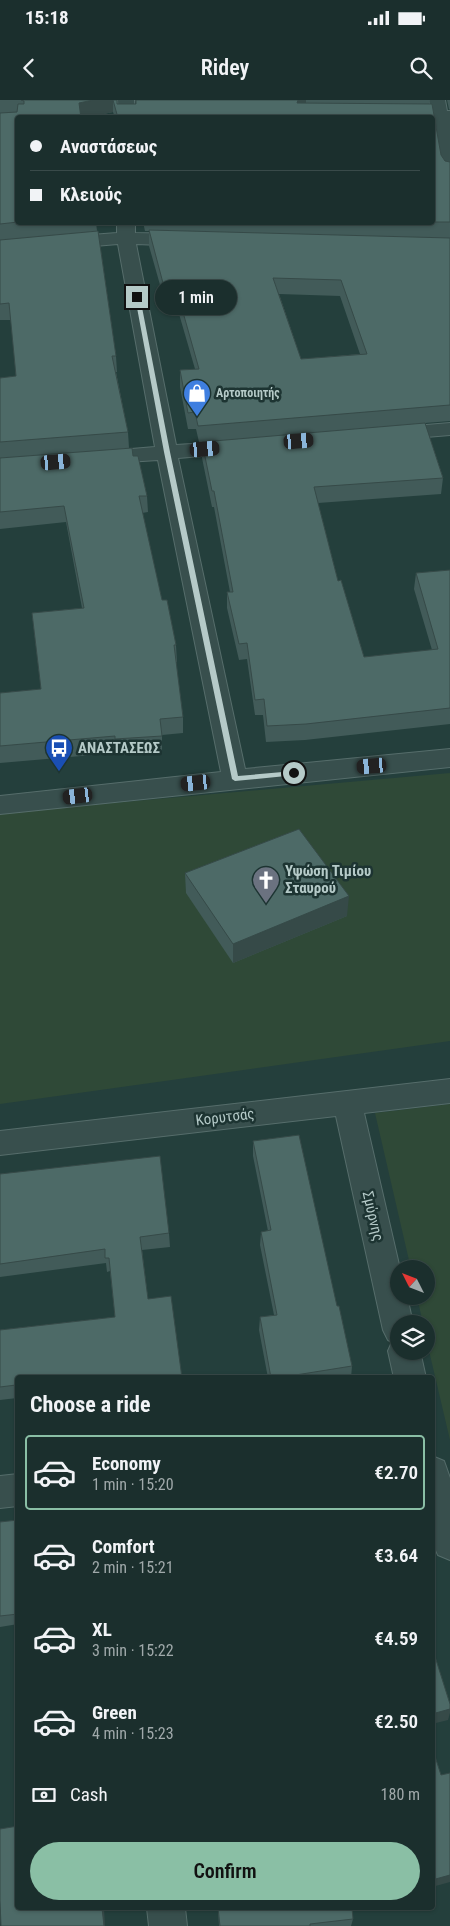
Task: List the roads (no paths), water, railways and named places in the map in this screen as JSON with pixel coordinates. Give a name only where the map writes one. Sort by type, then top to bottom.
[{"type":"street","points":[[126,100],[127,115]]},
{"type":"street","points":[[393,115],[443,110],[450,171]]},
{"type":"street","points":[[0,248],[126,230],[205,240]]},
{"type":"street","points":[[126,230],[167,452],[235,779]]},
{"type":"street","points":[[372,435],[450,428]]},
{"type":"street","points":[[78,460],[255,445]]},
{"type":"street","points":[[0,805],[450,758]]},
{"type":"street","name":"Κορυτσάς","points":[[0,1143],[450,1091]]},
{"type":"street","name":"Σμύρνης","points":[[346,1103],[395,1315]]},
{"type":"street","points":[[406,1360],[409,1375]]},
{"type":"street","points":[[435,1484],[450,1543]]},
{"type":"street","points":[[0,1492],[15,1490]]},
{"type":"street","points":[[166,1910],[168,1926]]},
{"type":"place","name":"Αρτοποιητής","points":[[197,417]]},
{"type":"place","name":"ΑΝΑΣΤΑΣΕΩΣ","points":[[59,772]]},
{"type":"place","name":"Υψώση Τιμίου Σταυρού","points":[[266,904]]}]
